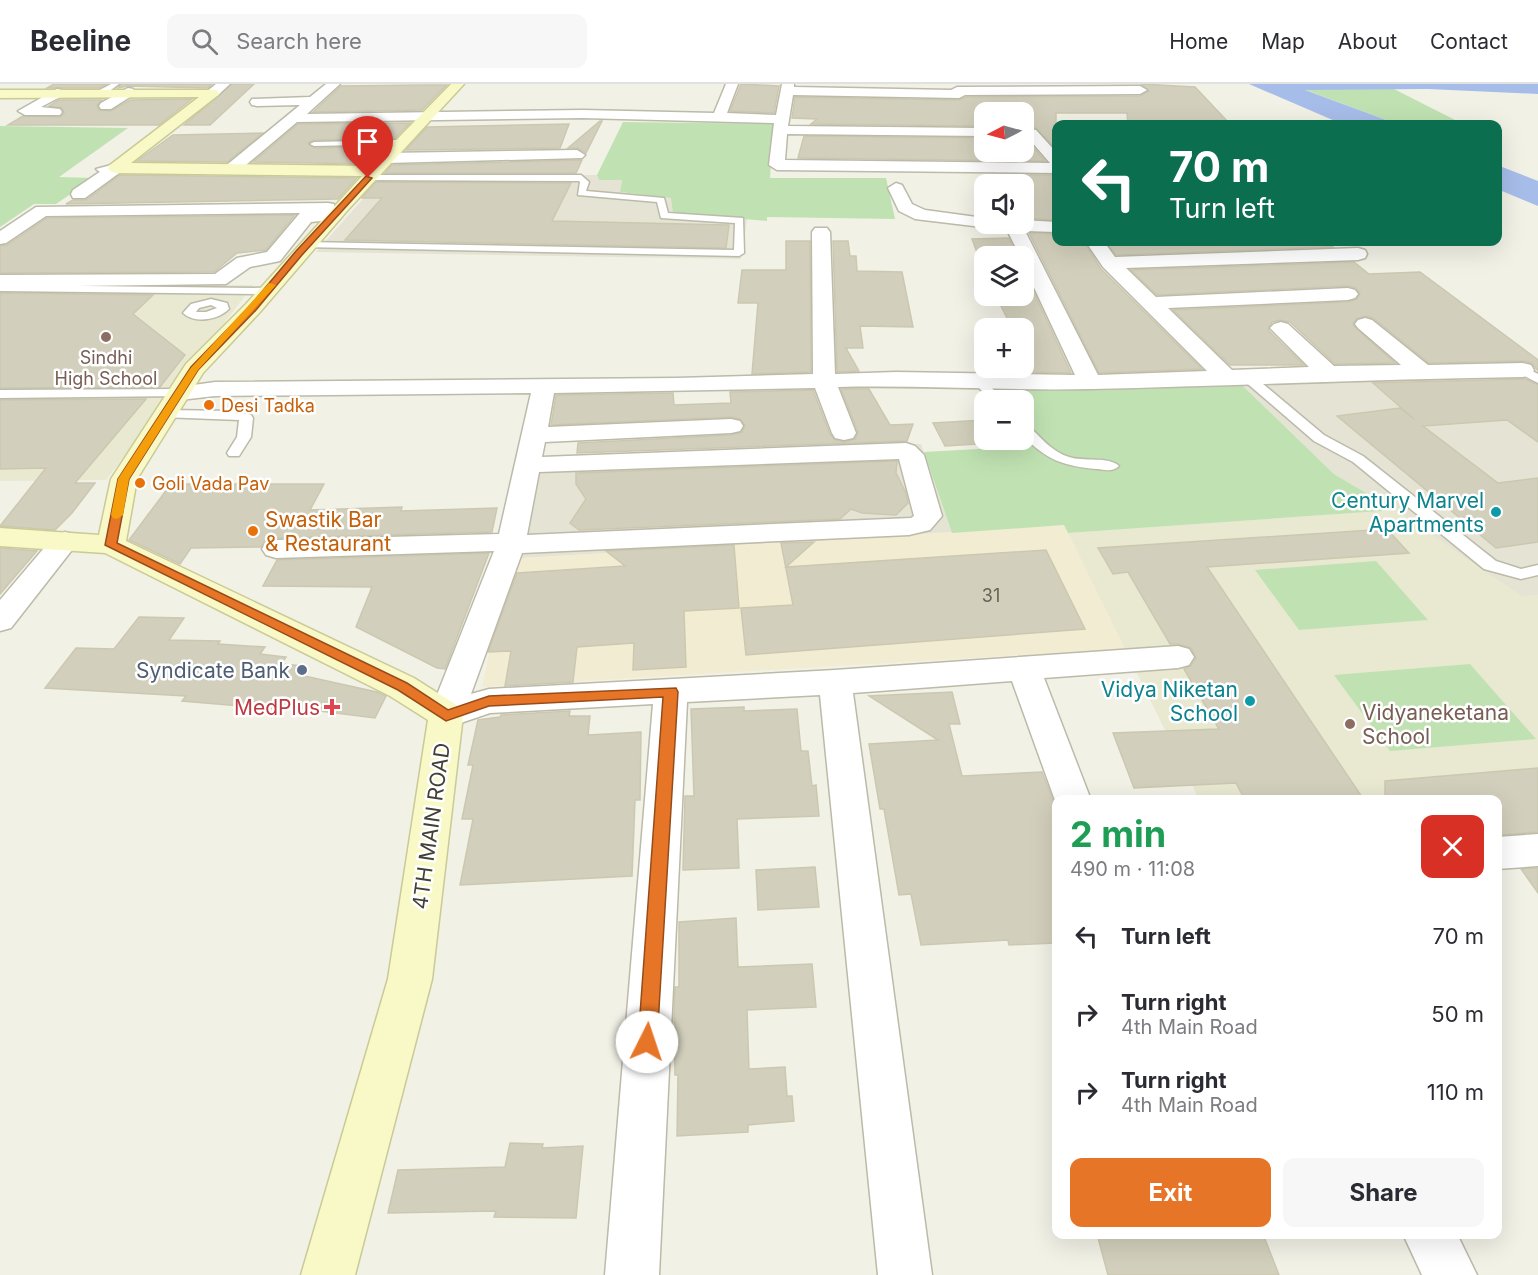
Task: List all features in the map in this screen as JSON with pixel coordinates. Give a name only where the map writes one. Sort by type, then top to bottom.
[{"type":"street","points":[[234,167],[334,84]]},
{"type":"street","points":[[719,117],[731,101],[732,84]]},
{"type":"street","points":[[0,93],[36,93],[56,89],[103,99],[122,88],[218,88]]},
{"type":"street","points":[[79,194],[218,88]]},
{"type":"street","points":[[55,112],[25,111],[56,89]]},
{"type":"street","points":[[1052,168],[777,165],[783,95],[1140,90]]},
{"type":"street","points":[[706,100],[731,101]]},
{"type":"street","points":[[257,102],[314,101]]},
{"type":"street","points":[[1056,105],[1148,103]]},
{"type":"street","points":[[112,167],[234,167],[416,132],[583,114],[719,117],[856,136],[922,136],[974,128]]},
{"type":"street","points":[[294,118],[416,132],[577,155]]},
{"type":"street","points":[[278,131],[416,132]]},
{"type":"street","points":[[0,537],[111,545],[124,479],[195,369],[248,302],[416,132]]},
{"type":"street","points":[[1034,133],[1052,133]]},
{"type":"street","points":[[1034,140],[1052,157]]},
{"type":"street","points":[[989,162],[993,174]]},
{"type":"street","points":[[896,188],[905,207],[921,215],[974,222]]},
{"type":"street","points":[[0,239],[42,211],[337,212]]},
{"type":"street","points":[[0,281],[219,280],[244,262],[273,257],[306,217],[337,212]]},
{"type":"street","points":[[1034,226],[1052,227]]},
{"type":"street","points":[[822,232],[824,381],[844,433]]},
{"type":"street","points":[[1018,234],[1090,382]]},
{"type":"street","points":[[1098,246],[1110,263],[1152,303],[1236,377]]},
{"type":"street","points":[[1110,263],[1358,254]]},
{"type":"street","points":[[1152,303],[1348,294]]},
{"type":"street","points":[[1365,324],[1423,372]]},
{"type":"street","points":[[1281,328],[1328,373]]},
{"type":"street","points":[[173,403],[215,389],[544,386],[896,379],[1090,382],[1328,373],[1423,372],[1531,375]]},
{"type":"street","points":[[446,716],[509,551],[544,386]]},
{"type":"street","points":[[534,435],[731,426]]},
{"type":"street","points":[[509,551],[901,527],[920,525],[926,522],[928,516],[911,454],[906,451],[527,465]]},
{"type":"street","points":[[0,621],[65,541]]},
{"type":"street","name":"4TH MAIN ROAD","points":[[111,545],[402,687],[446,716],[410,979],[328,1275]]},
{"type":"street","points":[[276,549],[778,550]]},
{"type":"street","points":[[446,716],[489,701],[835,682],[1178,657]]},
{"type":"street","points":[[1023,667],[1071,795]]},
{"type":"street","points":[[835,682],[904,1275]]},
{"type":"street","points":[[632,1275],[671,692]]},
{"type":"street","points":[[1502,853],[1538,850]]},
{"type":"street","points":[[1432,1239],[1450,1275]]},
{"type":"lane","points":[[306,245],[739,253],[740,220],[664,216],[661,200],[581,193],[585,182],[581,178],[416,132],[314,144]]},
{"type":"lane","points":[[0,288],[248,302]]},
{"type":"lane","points":[[1236,377],[1318,438],[1358,459],[1490,565],[1521,574],[1538,570]]},
{"type":"lane","points":[[978,380],[988,390]]},
{"type":"lane","points":[[0,394],[173,403],[235,415],[246,418],[244,437],[234,453]]},
{"type":"lane","points":[[0,403],[173,403]]},
{"type":"lane","points":[[1034,438],[1055,458],[1069,462],[1112,466]]},
{"type":"shaded area","points":[[597,175],[599,180],[622,180],[620,192],[672,198],[673,213],[747,219],[741,259],[316,252],[383,176]]},
{"type":"shaded area","name":"Sindhi High School","points":[[0,285],[253,285],[106,480],[0,481]]},
{"type":"shaded area","points":[[1521,362],[1538,373],[1538,595],[1522,597],[1395,510],[1334,474],[1230,373]]},
{"type":"shaded area","points":[[921,444],[952,533],[522,558],[538,461]]},
{"type":"shaded area","name":"Vidyaneketana School","points":[[1395,510],[1522,596],[1538,595],[1538,837],[1502,841],[1502,795],[1197,795],[1068,533]]},
{"type":"shaded area","points":[[1064,525],[1125,649],[482,687],[498,613],[522,558]]},
{"type":"green space","points":[[1303,89],[1394,89],[1455,120],[1386,120]]},
{"type":"green space","points":[[623,122],[774,124],[770,178],[886,178],[895,219],[767,217],[767,221],[673,213],[671,198],[620,192],[622,180],[599,180],[597,175]]},
{"type":"green space","points":[[0,126],[128,128],[59,177],[94,178],[56,204],[34,204],[0,227]]},
{"type":"green space","points":[[1243,386],[1334,474],[1395,510],[1068,533],[1064,525],[952,533],[924,452],[974,449],[1034,450],[1034,390],[997,390],[995,387]]},
{"type":"green space","points":[[1376,561],[1428,620],[1299,630],[1255,570]]},
{"type":"green space","points":[[1470,664],[1536,739],[1390,751],[1334,675]]},
{"type":"water","points":[[1249,84],[1538,84],[1538,94],[1428,89],[1305,90],[1386,120],[1333,120]]},
{"type":"water","points":[[1502,167],[1538,181],[1538,206],[1502,191]]},
{"type":"building","points":[[54,84],[106,84],[99,88],[47,88]]},
{"type":"building","points":[[121,84],[212,84],[208,88],[128,86],[118,88]]},
{"type":"building","points":[[232,84],[254,84],[210,125],[184,125]]},
{"type":"building","points":[[741,84],[779,86],[774,113],[730,111]]},
{"type":"building","points":[[1141,84],[1195,87],[1226,120],[1128,120],[1127,113],[1056,113],[1056,120],[1052,120],[1052,145],[1034,128],[1034,102],[974,102],[974,126],[811,124],[817,119],[792,118],[795,97],[959,100],[966,97],[1140,96],[1149,91]]},
{"type":"building","points":[[447,85],[422,110],[313,112],[341,86]]},
{"type":"building","points":[[192,99],[159,125],[8,125],[23,116],[60,117],[64,113],[62,108],[49,106],[59,100],[102,100],[97,105],[99,110],[111,111],[130,100]]},
{"type":"building","points":[[602,121],[586,153],[577,148],[568,148]]},
{"type":"building","points":[[410,123],[395,138],[314,140],[308,143],[314,148],[387,147],[370,164],[253,162],[298,124]]},
{"type":"building","points":[[569,124],[560,148],[406,150],[427,127]]},
{"type":"building","points":[[263,133],[227,162],[137,161],[173,135]]},
{"type":"building","points":[[804,136],[974,138],[974,160],[798,158]]},
{"type":"building","points":[[1034,148],[1045,161],[1034,161]]},
{"type":"building","points":[[582,160],[576,173],[385,173],[392,165]]},
{"type":"building","points":[[120,175],[357,178],[338,199],[66,204],[73,200],[86,200]]},
{"type":"building","points":[[1034,175],[1052,175],[1052,220],[1034,219]]},
{"type":"building","points":[[376,182],[571,183],[552,221],[729,225],[726,248],[345,240],[382,198],[362,198]]},
{"type":"building","points":[[295,215],[266,250],[237,253],[214,272],[0,273],[0,246],[7,245],[47,218]]},
{"type":"building","points":[[1030,234],[1052,234],[1052,246],[1087,246],[1101,269],[1202,369],[1099,373]]},
{"type":"building","points":[[1009,238],[1013,246],[975,246],[972,239]]},
{"type":"building","points":[[786,241],[810,241],[811,372],[752,374],[758,303],[738,303],[742,270],[786,270]]},
{"type":"building","points":[[833,241],[848,241],[850,256],[856,256],[857,271],[902,272],[913,327],[860,326],[863,348],[846,348],[859,371],[837,372]]},
{"type":"building","points":[[1109,246],[1333,247],[1116,255]]},
{"type":"building","points":[[1354,262],[1369,274],[1420,272],[1538,360],[1538,371],[1532,363],[1523,361],[1429,363],[1373,318],[1366,316],[1356,319],[1353,325],[1395,363],[1335,364],[1290,322],[1280,320],[1272,322],[1268,330],[1304,365],[1230,365],[1173,310],[1348,302],[1357,299],[1360,293],[1356,288],[1348,286],[1157,295],[1131,270]]},
{"type":"building","name":"Sindhi High School","points":[[0,293],[153,295],[133,314],[185,355],[160,387],[0,388]]},
{"type":"building","points":[[1034,293],[1071,373],[1034,372],[1034,318],[1007,318],[1001,306],[1034,306]]},
{"type":"building","points":[[1525,379],[1538,385],[1538,442],[1507,420],[1423,426],[1498,483],[1538,478],[1538,542],[1496,548],[1337,416],[1400,408],[1414,419],[1373,383]]},
{"type":"building","points":[[841,389],[869,389],[890,425],[913,424],[907,441],[577,453],[578,443],[731,435],[742,432],[745,425],[740,419],[731,417],[551,425],[556,395],[673,393],[674,405],[731,403],[730,392],[813,390],[830,434],[835,440],[844,442],[855,439],[858,432]]},
{"type":"building","points":[[146,399],[75,483],[95,483],[72,513],[55,530],[0,526],[46,468],[0,469],[0,400]]},
{"type":"building","points":[[974,421],[974,444],[945,446],[933,423]]},
{"type":"building","points":[[897,461],[896,473],[908,503],[896,515],[862,513],[851,509],[840,519],[579,530],[570,523],[586,499],[576,484],[576,473]]},
{"type":"building","points":[[171,484],[324,484],[310,510],[402,507],[401,511],[497,508],[492,532],[276,538],[265,541],[261,547],[191,548],[180,564],[129,540]]},
{"type":"building","name":"Vidya Niketan School","points":[[1387,529],[1409,553],[1207,567],[1361,795],[1242,795],[1236,783],[1134,788],[1113,733],[1219,729],[1184,669],[1191,666],[1196,658],[1191,648],[1170,644],[1128,572],[1113,574],[1098,548]]},
{"type":"building","points":[[814,542],[786,567],[1046,550],[1085,629],[746,655],[741,608],[793,605],[781,543]]},
{"type":"building","points":[[734,545],[739,608],[684,611],[686,667],[633,670],[634,643],[577,647],[573,682],[505,686],[511,651],[488,652],[517,573],[625,566],[606,551]]},
{"type":"building","points":[[0,548],[37,551],[0,594]]},
{"type":"building","points":[[489,553],[445,669],[437,668],[356,627],[372,587],[263,586],[277,560]]},
{"type":"building","points":[[139,617],[184,618],[169,640],[220,641],[218,644],[265,647],[260,654],[286,657],[281,664],[305,666],[300,675],[386,696],[375,718],[280,706],[278,709],[182,701],[186,696],[45,688],[76,648],[114,649]]},
{"type":"building","points":[[952,692],[960,724],[949,724],[962,776],[1042,772],[1052,798],[1052,943],[1009,945],[1008,940],[921,945],[911,894],[899,895],[884,809],[880,809],[869,744],[938,740],[869,696]]},
{"type":"building","points":[[744,707],[744,711],[797,709],[801,751],[808,751],[812,786],[816,785],[819,816],[737,819],[739,868],[683,870],[685,796],[694,796],[691,709]]},
{"type":"building","points":[[570,711],[569,716],[590,716],[588,735],[641,732],[640,800],[635,800],[632,876],[460,885],[473,819],[462,819],[473,765],[468,765],[478,720],[501,715]]},
{"type":"building","points":[[1538,768],[1538,832],[1502,835],[1502,795],[1385,795],[1385,781]]},
{"type":"building","points":[[815,867],[819,907],[758,910],[756,870]]},
{"type":"building","points":[[1538,868],[1538,893],[1521,869]]},
{"type":"building","points":[[736,918],[738,967],[812,964],[816,1007],[747,1010],[749,1069],[785,1067],[787,1096],[792,1096],[794,1121],[748,1125],[748,1132],[677,1136],[678,1075],[675,1075],[674,1012],[675,987],[679,987],[679,922]]},
{"type":"building","points":[[510,1143],[543,1144],[542,1148],[583,1146],[576,1218],[494,1217],[496,1211],[388,1213],[398,1170],[505,1167]]},
{"type":"building","points":[[1098,1239],[1265,1239],[1279,1275],[1108,1275]]},
{"type":"slow traffic","points":[[117,515],[124,479],[195,369],[272,285]]},
{"type":"place","name":"Sindhi High School","points":[[106,337]]},
{"type":"place","name":"Desi Tadka","points":[[209,405]]},
{"type":"place","name":"Goli Vada Pav","points":[[140,483]]},
{"type":"place","name":"Century Marvel Apartments","points":[[1496,512]]},
{"type":"place","name":"Swastik Bar & Restaurant","points":[[253,531]]},
{"type":"place","name":"Syndicate Bank","points":[[302,670]]},
{"type":"place","name":"Vidya Niketan School","points":[[1250,701]]},
{"type":"place","name":"MedPlus","points":[[332,707]]},
{"type":"place","name":"Vidyaneketana School","points":[[1350,724]]},
{"type":"route","points":[[368,178],[299,253],[253,308],[195,369],[124,479],[111,545],[402,687],[446,716],[489,701],[671,692],[647,1042]]}]
